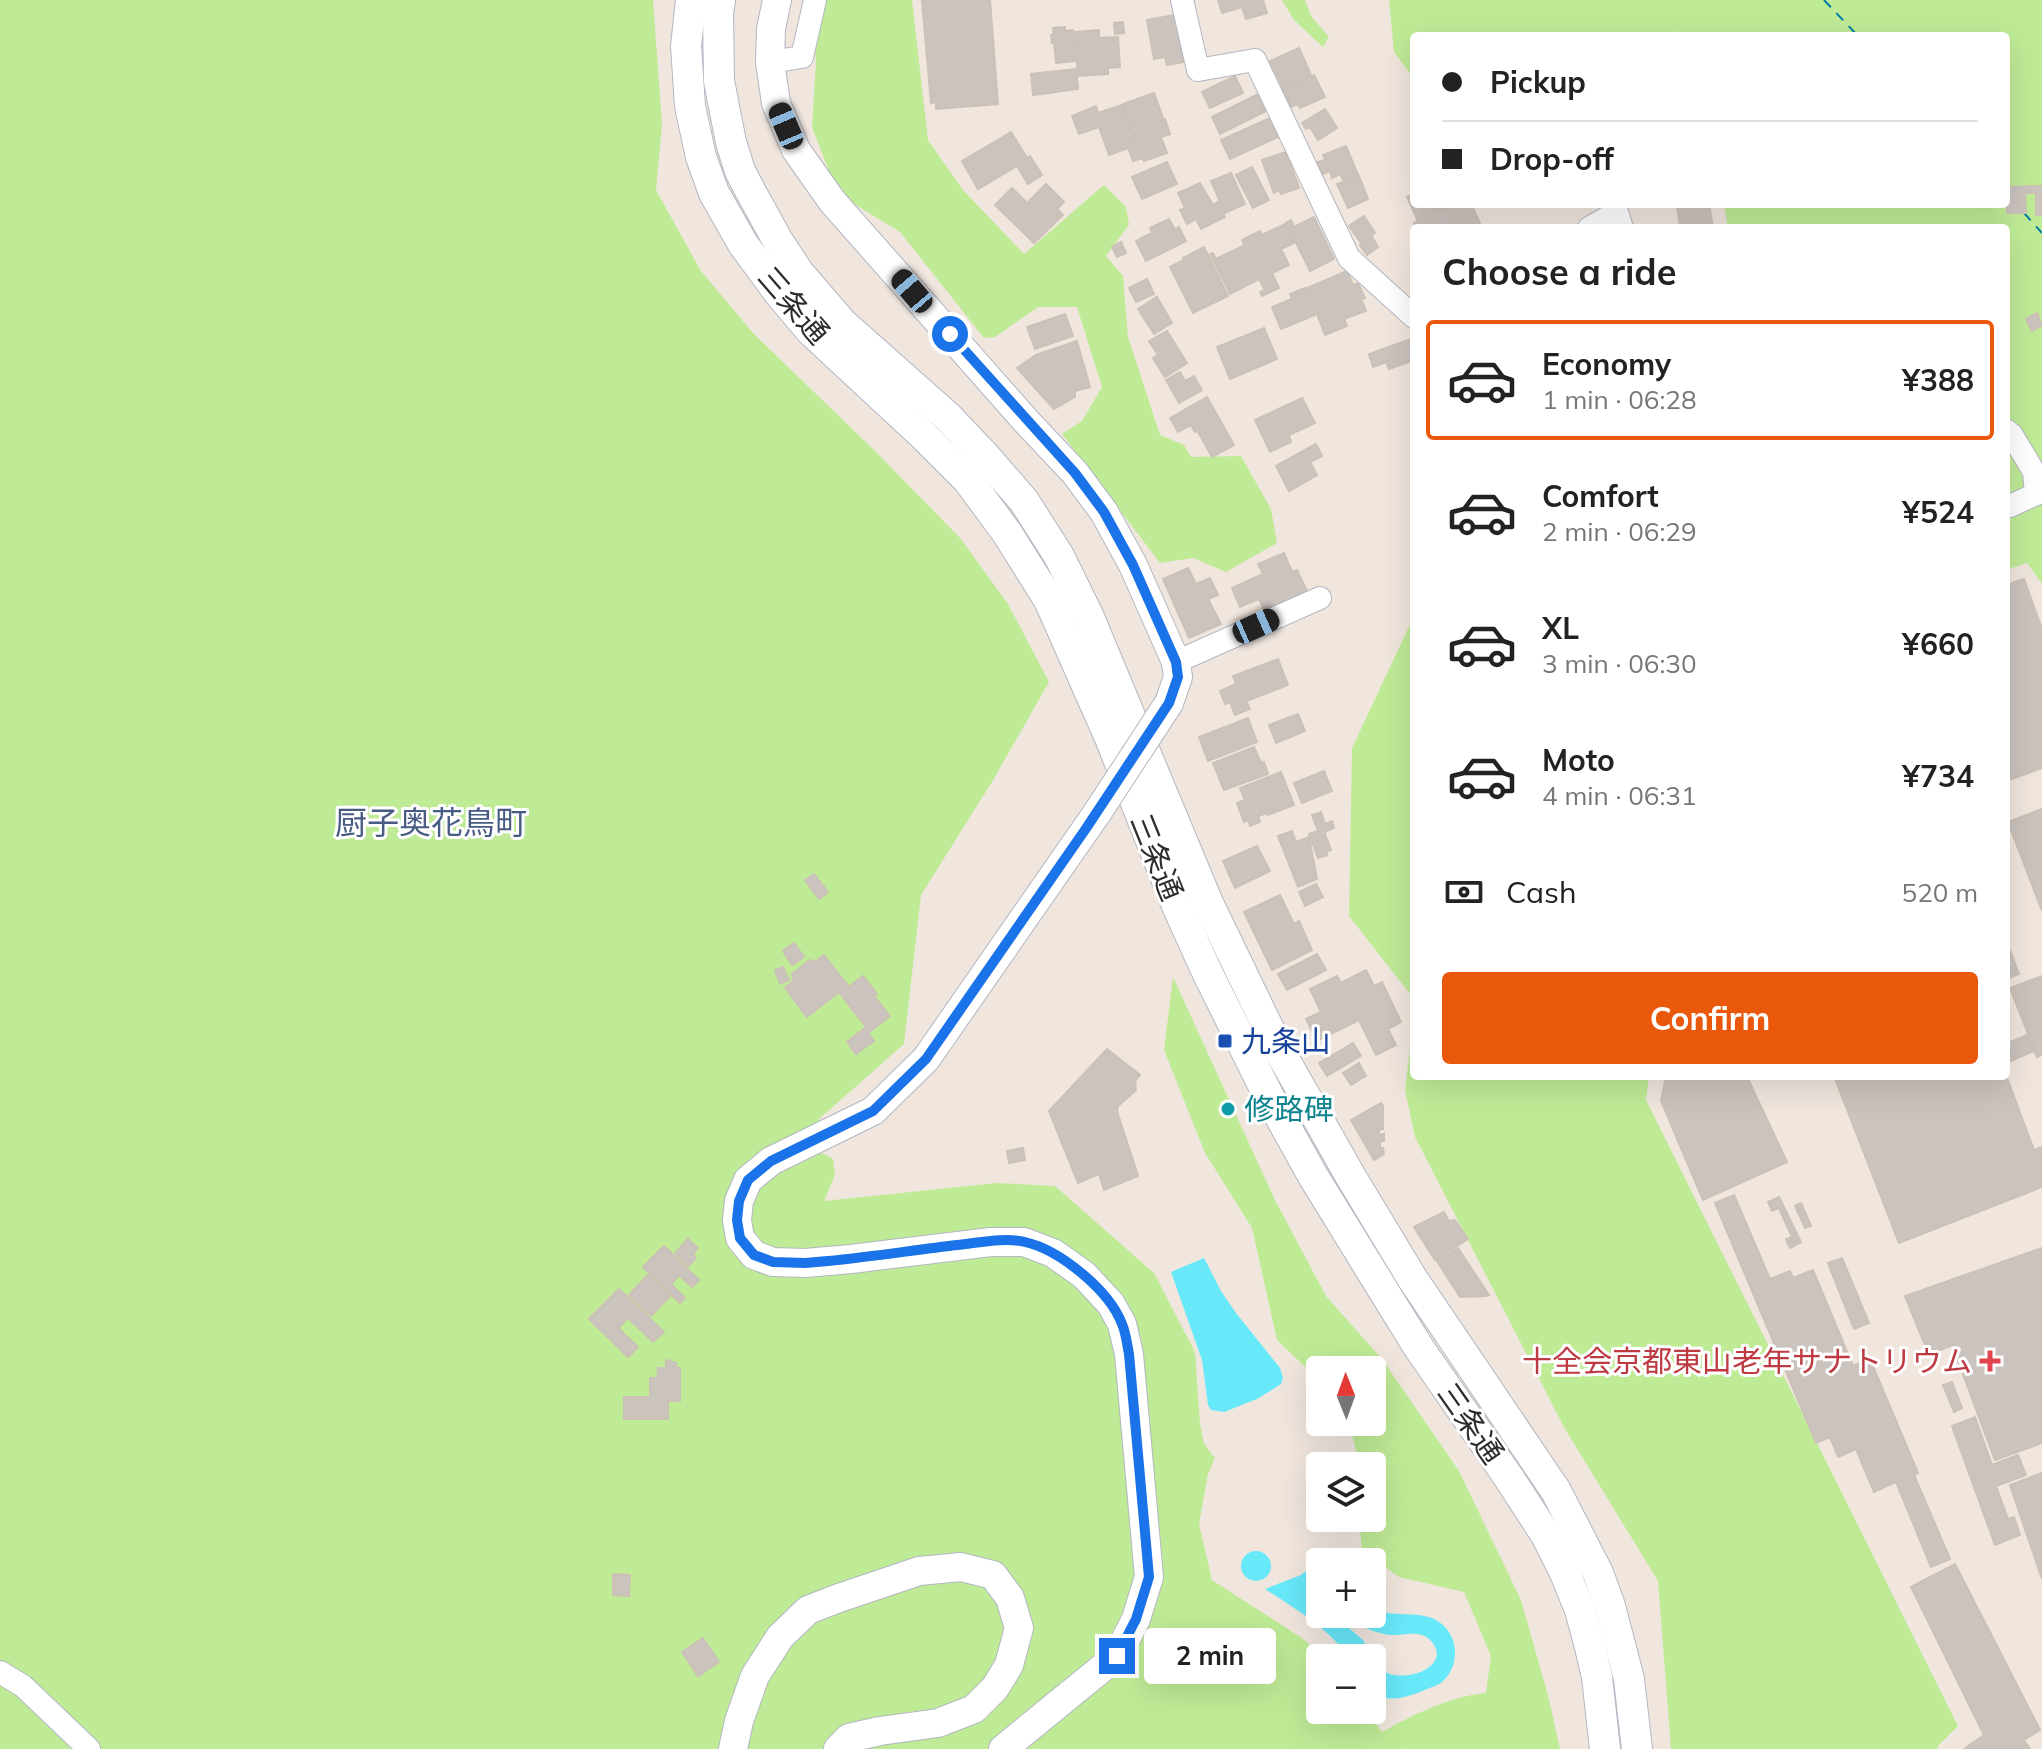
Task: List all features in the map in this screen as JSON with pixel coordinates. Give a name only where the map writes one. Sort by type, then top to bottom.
[{"type":"main road","name":"三条通","points":[[691,0],[686,46],[690,106],[701,157],[714,193],[743,244],[811,331],[968,480],[1007,533],[1049,600],[1110,738],[1190,934],[1268,1095],[1313,1176],[1419,1348],[1546,1535],[1565,1573],[1580,1610],[1597,1677],[1605,1749]]},
{"type":"main road","name":"三条通","points":[[720,0],[719,81],[731,142],[740,171],[752,194],[799,273],[843,324],[948,417],[985,456],[1024,501],[1059,556],[1088,615],[1208,903],[1279,1050],[1412,1278],[1556,1491],[1598,1573],[1629,1679],[1637,1749]]},
{"type":"street","points":[[777,0],[771,29],[770,62],[776,103],[796,150],[832,201],[1082,483],[1104,512],[1133,565],[1176,662],[1178,677],[1169,703],[1097,813],[926,1059],[873,1111],[771,1161],[748,1180],[739,1201],[740,1238],[754,1255],[773,1262],[820,1262],[991,1242],[1024,1242],[1053,1253],[1084,1275],[1111,1304],[1122,1324],[1129,1354],[1149,1577],[1136,1619],[1117,1656],[1003,1749]]},
{"type":"street","points":[[770,62],[802,57],[815,0]]},
{"type":"street","points":[[1182,0],[1198,70],[1255,60],[1349,258],[1410,313]]},
{"type":"street","points":[[1596,224],[1617,212],[1621,224]]},
{"type":"street","points":[[2010,433],[2039,479],[2036,494],[2010,506]]},
{"type":"street","points":[[1176,662],[1320,598]]},
{"type":"street","points":[[733,1749],[755,1676],[780,1637],[808,1610],[919,1571],[961,1567],[993,1575],[1010,1598],[1019,1628],[1009,1665],[995,1688],[974,1709],[938,1723],[849,1738],[838,1749]]},
{"type":"street","points":[[0,1672],[23,1686],[89,1749]]},
{"type":"green space","points":[[0,0],[653,0],[662,124],[656,190],[701,271],[753,333],[961,539],[1008,604],[1049,682],[992,782],[921,895],[904,1044],[819,1119],[818,1151],[833,1159],[835,1175],[824,1201],[997,1183],[1055,1186],[1154,1273],[1195,1352],[1200,1423],[1204,1444],[1215,1458],[1208,1474],[1199,1524],[1212,1580],[1309,1644],[1306,1644],[1306,1724],[1376,1724],[1382,1732],[1445,1702],[1486,1693],[1491,1656],[1464,1592],[1399,1577],[1386,1568],[1386,1548],[1362,1548],[1360,1532],[1386,1532],[1386,1452],[1356,1452],[1352,1436],[1386,1436],[1386,1365],[1459,1471],[1521,1600],[1560,1749],[0,1749]]},
{"type":"green space","points":[[811,0],[912,0],[928,140],[963,190],[1024,254],[1104,185],[1126,207],[1129,225],[1106,256],[1123,276],[1128,337],[1160,435],[1184,445],[1191,457],[1241,456],[1271,509],[1277,543],[1226,572],[1193,558],[1160,563],[1062,434],[1082,421],[1102,387],[1077,307],[1038,307],[995,337],[984,338],[900,232],[854,204],[831,176],[812,127],[816,62]]},
{"type":"green space","points":[[1282,0],[1305,0],[1311,16],[1329,37],[1323,47],[1294,20]]},
{"type":"green space","points":[[1389,0],[2042,0],[2042,584],[2027,563],[2010,569],[2010,224],[1727,224],[1725,208],[2010,208],[2010,32],[1410,32],[1410,74],[1394,52]]},
{"type":"green space","points":[[1410,625],[1410,994],[1349,916],[1352,748]]},
{"type":"green space","points":[[1173,977],[1275,1200],[1326,1296],[1379,1356],[1306,1356],[1306,1368],[1277,1340],[1252,1228],[1205,1153],[1164,1050]]},
{"type":"green space","points":[[1410,1048],[1410,1080],[1648,1080],[1646,1100],[1958,1726],[1938,1749],[1671,1749],[1658,1581],[1565,1429],[1415,1137],[1405,1090]]},
{"type":"water","points":[[1204,1258],[1221,1291],[1280,1368],[1283,1378],[1281,1384],[1257,1399],[1224,1412],[1211,1410],[1208,1405],[1202,1360],[1171,1272]]},
{"type":"water","points":[[1256,1551],[1267,1555],[1271,1566],[1267,1577],[1256,1581],[1245,1577],[1241,1566],[1245,1555]]},
{"type":"water","points":[[1306,1571],[1306,1616],[1300,1612],[1265,1589]]},
{"type":"water","points":[[1386,1613],[1419,1615],[1436,1620],[1448,1631],[1454,1645],[1454,1661],[1448,1675],[1437,1685],[1407,1696],[1387,1698],[1386,1672],[1403,1676],[1424,1670],[1436,1657],[1436,1649],[1426,1637],[1416,1634],[1389,1635],[1366,1628],[1386,1628]]},
{"type":"water","points":[[1322,1628],[1349,1628],[1365,1644],[1338,1644]]},
{"type":"building","points":[[922,0],[990,0],[998,104],[936,109],[936,102],[931,103]]},
{"type":"building","points":[[1218,0],[1263,0],[1267,13],[1246,19],[1242,7],[1222,13]]},
{"type":"building","points":[[1175,15],[1184,62],[1167,65],[1165,57],[1154,59],[1147,20]]},
{"type":"building","points":[[1123,22],[1124,33],[1115,34],[1114,23]]},
{"type":"building","points":[[1065,27],[1065,31],[1073,30],[1075,61],[1056,63],[1051,35],[1054,34],[1053,28]]},
{"type":"building","points":[[1099,30],[1099,38],[1118,37],[1120,67],[1108,68],[1108,74],[1078,76],[1075,32]]},
{"type":"building","points":[[1299,48],[1311,75],[1283,88],[1270,61]]},
{"type":"building","points":[[1076,69],[1078,89],[1033,95],[1031,74]]},
{"type":"building","points":[[1314,75],[1325,97],[1300,108],[1298,104],[1291,107],[1283,89]]},
{"type":"building","points":[[1235,76],[1243,93],[1210,108],[1202,92]]},
{"type":"building","points":[[1154,93],[1163,118],[1132,129],[1123,104]]},
{"type":"building","points":[[1258,94],[1266,111],[1220,134],[1212,117]]},
{"type":"building","points":[[1122,105],[1137,145],[1109,155],[1099,127],[1079,134],[1072,116],[1096,106],[1098,113]]},
{"type":"building","points":[[1325,109],[1337,128],[1318,140],[1310,127],[1306,129],[1302,123]]},
{"type":"building","points":[[1270,118],[1278,137],[1230,159],[1221,140]]},
{"type":"building","points":[[1165,119],[1170,134],[1161,137],[1167,153],[1144,161],[1143,158],[1133,161],[1129,150],[1139,147],[1133,131]]},
{"type":"building","points":[[1011,132],[1042,175],[1028,184],[1017,166],[978,189],[962,161]]},
{"type":"building","points":[[1346,146],[1358,175],[1343,180],[1340,174],[1332,178],[1330,171],[1323,174],[1318,162],[1325,160],[1323,155]]},
{"type":"building","points":[[1286,152],[1299,188],[1274,193],[1262,160]]},
{"type":"building","points":[[1167,162],[1177,184],[1142,199],[1132,177]]},
{"type":"building","points":[[1252,167],[1269,200],[1253,208],[1236,175]]},
{"type":"building","points":[[1231,173],[1245,204],[1225,213],[1211,181]]},
{"type":"building","points":[[1359,176],[1368,199],[1348,208],[1337,184]]},
{"type":"building","points":[[1200,183],[1213,205],[1218,202],[1225,217],[1201,229],[1196,219],[1187,224],[1180,210],[1185,208],[1178,193]]},
{"type":"building","points":[[1046,184],[1064,202],[1057,209],[1063,215],[1034,243],[995,205],[1012,188],[1027,203]]},
{"type":"building","points":[[2042,186],[2042,215],[2036,215],[2036,193],[2025,193],[2026,213],[2007,213],[2007,208],[2010,208],[2010,187]]},
{"type":"building","points":[[1412,208],[1473,208],[1480,224],[1415,224],[1418,221]]},
{"type":"building","points":[[1678,208],[1710,208],[1712,224],[1680,224]]},
{"type":"building","points":[[1364,216],[1375,233],[1361,243],[1349,226]]},
{"type":"building","points":[[1314,217],[1334,259],[1310,271],[1286,223],[1291,220],[1294,227]]},
{"type":"building","points":[[1169,219],[1175,230],[1179,227],[1186,241],[1146,261],[1136,241],[1152,233],[1150,228]]},
{"type":"building","points":[[1285,224],[1294,243],[1281,249],[1289,265],[1272,273],[1279,288],[1262,296],[1260,292],[1265,290],[1259,279],[1230,294],[1210,254],[1213,253],[1216,259],[1245,245],[1242,240]]},
{"type":"building","points":[[1372,237],[1378,247],[1367,255],[1360,245]]},
{"type":"building","points":[[1121,242],[1126,253],[1117,257],[1112,247]]},
{"type":"building","points":[[1204,247],[1228,296],[1193,313],[1170,267]]},
{"type":"building","points":[[1347,271],[1353,285],[1358,283],[1365,298],[1361,299],[1366,311],[1344,319],[1347,326],[1325,335],[1307,288]]},
{"type":"building","points":[[1147,279],[1154,294],[1136,302],[1129,288]]},
{"type":"building","points":[[1305,288],[1315,315],[1281,329],[1272,307],[1292,299],[1290,294]]},
{"type":"building","points":[[1157,297],[1172,323],[1154,334],[1138,309]]},
{"type":"building","points":[[2037,313],[2042,325],[2032,331],[2026,319]]},
{"type":"building","points":[[1065,314],[1073,336],[1035,349],[1027,327]]},
{"type":"building","points":[[1264,328],[1277,359],[1230,379],[1217,347]]},
{"type":"building","points":[[1167,331],[1187,363],[1165,377],[1153,358],[1158,355],[1149,341]]},
{"type":"building","points":[[1410,339],[1410,361],[1389,369],[1386,362],[1373,367],[1369,354]]},
{"type":"building","points":[[1077,341],[1090,387],[1075,391],[1075,397],[1054,409],[1017,368],[1036,355]]},
{"type":"building","points":[[1180,372],[1185,381],[1194,376],[1202,390],[1179,403],[1166,380]]},
{"type":"building","points":[[1207,397],[1234,445],[1212,457],[1197,430],[1195,432],[1191,425],[1178,432],[1170,418]]},
{"type":"building","points":[[1302,398],[1315,423],[1289,435],[1291,442],[1270,452],[1255,420]]},
{"type":"building","points":[[1316,444],[1322,456],[1310,462],[1317,475],[1289,491],[1276,466]]},
{"type":"building","points":[[1284,553],[1292,572],[1297,570],[1307,591],[1264,610],[1259,599],[1240,607],[1232,588],[1263,574],[1258,564]]},
{"type":"building","points":[[1188,568],[1196,584],[1210,578],[1218,595],[1208,599],[1221,624],[1189,638],[1163,579]]},
{"type":"building","points":[[2024,579],[2042,629],[2042,768],[2010,780],[2010,584]]},
{"type":"building","points":[[1278,659],[1288,685],[1246,701],[1250,709],[1235,715],[1230,702],[1225,704],[1220,691],[1236,684],[1233,676]]},
{"type":"building","points":[[1298,714],[1305,731],[1276,743],[1269,725]]},
{"type":"building","points":[[1248,718],[1257,742],[1208,761],[1199,737]]},
{"type":"building","points":[[1254,747],[1268,774],[1224,790],[1213,763]]},
{"type":"building","points":[[1324,771],[1332,791],[1302,803],[1294,783]]},
{"type":"building","points":[[1281,772],[1294,805],[1258,816],[1260,822],[1250,826],[1248,820],[1244,822],[1237,803],[1245,800],[1240,788]]},
{"type":"building","points":[[2042,809],[2042,911],[2010,827],[2010,821]]},
{"type":"building","points":[[1321,812],[1325,824],[1332,821],[1334,828],[1325,834],[1331,850],[1318,858],[1309,834],[1318,831],[1312,815]]},
{"type":"building","points":[[1292,831],[1296,842],[1309,837],[1317,879],[1298,887],[1278,836]]},
{"type":"building","points":[[1257,846],[1270,871],[1235,888],[1223,861]]},
{"type":"building","points":[[814,874],[828,892],[819,899],[805,880]]},
{"type":"building","points":[[1316,884],[1323,897],[1305,906],[1299,892]]},
{"type":"building","points":[[1280,895],[1294,924],[1299,921],[1312,950],[1272,970],[1244,912]]},
{"type":"building","points":[[794,943],[804,957],[792,965],[783,951]]},
{"type":"building","points":[[2010,950],[2019,974],[2010,978]]},
{"type":"building","points":[[1317,954],[1326,970],[1287,990],[1278,974]]},
{"type":"building","points":[[824,955],[849,987],[863,976],[890,1016],[868,1033],[874,1041],[856,1054],[847,1042],[866,1027],[839,992],[807,1017],[785,988],[793,981],[792,974],[810,960],[815,962]]},
{"type":"building","points":[[783,967],[789,980],[780,984],[775,970]]},
{"type":"building","points":[[1366,970],[1374,986],[1382,982],[1401,1022],[1388,1029],[1396,1045],[1376,1055],[1359,1020],[1317,1041],[1306,1019],[1321,1012],[1310,989],[1337,976],[1341,983]]},
{"type":"building","points":[[2042,976],[2042,1055],[2037,1057],[2010,988]]},
{"type":"building","points":[[2027,1035],[2034,1051],[2010,1061],[2010,1042]]},
{"type":"building","points":[[1353,1043],[1361,1056],[1327,1076],[1319,1063]]},
{"type":"building","points":[[1107,1049],[1140,1075],[1135,1081],[1136,1090],[1118,1106],[1117,1111],[1138,1176],[1104,1190],[1099,1174],[1078,1183],[1049,1111]]},
{"type":"building","points":[[1359,1063],[1366,1076],[1351,1085],[1343,1073]]},
{"type":"building","points":[[1665,1080],[1748,1080],[1787,1162],[1703,1200],[1661,1101]]},
{"type":"building","points":[[1836,1080],[2008,1080],[2034,1150],[2042,1147],[2042,1187],[1899,1243]]},
{"type":"building","points":[[1381,1103],[1383,1129],[1379,1130],[1379,1135],[1384,1134],[1380,1148],[1383,1148],[1384,1154],[1374,1160],[1351,1120]]},
{"type":"building","points":[[1023,1148],[1025,1160],[1009,1163],[1007,1151]]},
{"type":"building","points":[[1734,1195],[1770,1279],[1790,1271],[1793,1278],[1813,1270],[1853,1366],[1870,1359],[1950,1559],[1931,1567],[1896,1482],[1874,1492],[1856,1449],[1838,1457],[1830,1437],[1816,1443],[1715,1203]]},
{"type":"building","points":[[1779,1197],[1801,1242],[1790,1248],[1786,1239],[1792,1237],[1779,1208],[1772,1211],[1768,1202]]},
{"type":"building","points":[[1801,1203],[1811,1226],[1805,1228],[1795,1206]]},
{"type":"building","points":[[1444,1212],[1449,1221],[1455,1220],[1468,1239],[1435,1260],[1414,1227]]},
{"type":"building","points":[[688,1239],[698,1248],[693,1254],[696,1258],[688,1266],[675,1253]]},
{"type":"building","points":[[664,1246],[699,1280],[692,1287],[679,1275],[671,1284],[685,1298],[680,1303],[643,1267]]},
{"type":"building","points":[[1458,1248],[1489,1295],[1460,1297],[1437,1261]]},
{"type":"building","points":[[2042,1248],[2042,1443],[1995,1460],[1952,1345],[1929,1355],[1905,1296]]},
{"type":"building","points":[[1842,1258],[1869,1323],[1854,1329],[1828,1263]]},
{"type":"building","points":[[648,1275],[670,1296],[651,1316],[629,1295]]},
{"type":"building","points":[[619,1289],[664,1332],[653,1342],[628,1318],[618,1328],[638,1347],[628,1357],[589,1319]]},
{"type":"building","points":[[666,1360],[680,1368],[680,1401],[668,1401],[668,1419],[624,1419],[624,1397],[650,1397],[650,1378],[657,1378],[658,1368],[666,1368]]},
{"type":"building","points":[[1952,1382],[1962,1408],[1954,1412],[1943,1385]]},
{"type":"building","points":[[1975,1417],[1992,1465],[2018,1455],[2026,1475],[1996,1486],[2008,1519],[2014,1517],[2020,1535],[1995,1545],[1952,1426]]},
{"type":"building","points":[[2042,1473],[2042,1579],[2010,1485]]},
{"type":"building","points":[[1955,1564],[2040,1730],[2024,1740],[2030,1749],[1964,1749],[1984,1735],[1911,1587]]},
{"type":"building","points":[[613,1574],[630,1575],[629,1596],[613,1595]]},
{"type":"building","points":[[703,1638],[719,1662],[698,1676],[682,1652]]},
{"type":"ferry route","points":[[1824,0],[1854,32]]},
{"type":"ferry route","points":[[2024,213],[2042,233]]},
{"type":"place","name":"九条山","points":[[1225,1041]]},
{"type":"place","name":"修路碑","points":[[1228,1109]]},
{"type":"place","name":"十全会京都東山老年サナトリウム","points":[[1990,1361]]},
{"type":"district","name":"厨子奥花鳥町","points":[[431,822]]},
{"type":"route","points":[[950,334],[1075,473],[1104,512],[1133,565],[1176,662],[1178,677],[1169,703],[1097,813],[926,1059],[873,1111],[771,1161],[748,1180],[739,1201],[737,1220],[740,1238],[754,1255],[773,1262],[805,1263],[991,1242],[1024,1242],[1053,1253],[1084,1275],[1111,1304],[1122,1324],[1129,1354],[1149,1577],[1136,1619],[1117,1656]]}]
